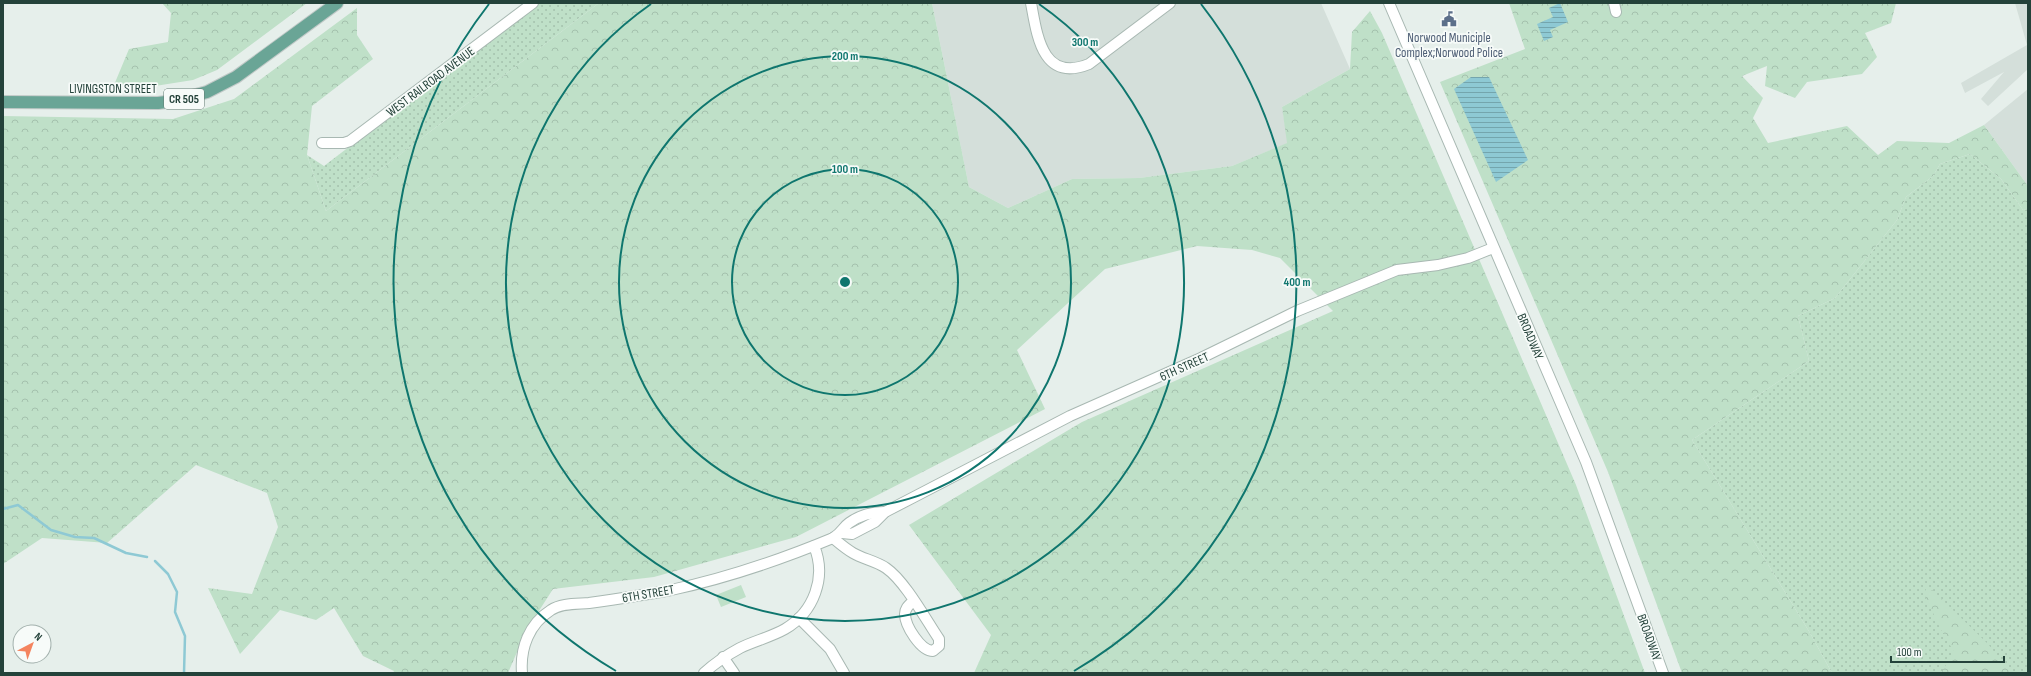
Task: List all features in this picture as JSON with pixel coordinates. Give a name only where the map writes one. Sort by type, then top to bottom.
[{"type":"main road","name":"LIVINGSTON STREET","points":[[3,102],[158,103],[192,98],[222,86],[236,77],[336,3]]},
{"type":"street","name":"WEST RAILROAD AVENUE","points":[[322,143],[344,143],[350,141],[533,3]]},
{"type":"street","points":[[1030,3],[1041,49],[1051,61],[1066,68],[1081,67],[1089,64],[1170,3]]},
{"type":"street","name":"BROADWAY","points":[[1389,3],[1586,462],[1663,673]]},
{"type":"street","name":"6TH STREET","points":[[522,673],[521,658],[526,639],[537,623],[556,607],[638,596],[675,589],[767,564],[837,536],[852,534],[875,522],[885,512],[1070,416],[1201,358],[1297,311],[1397,270],[1438,265],[1468,258],[1493,248]]},
{"type":"street","points":[[837,536],[854,553],[886,568],[900,581],[939,639],[938,646],[932,651],[927,650],[921,644],[906,621],[906,609],[913,601]]},
{"type":"street","points":[[704,673],[723,657],[781,631],[799,618],[813,599],[819,578],[818,555],[814,546]]},
{"type":"street","points":[[799,618],[830,650],[844,673]]},
{"type":"street","points":[[723,657],[734,673]]},
{"type":"shaded area","points":[[932,3],[1321,3],[1350,69],[1282,107],[1288,143],[1232,166],[1139,178],[1072,179],[1008,208],[969,187]]},
{"type":"shaded area","points":[[2015,3],[2028,3],[2028,69],[1988,106],[1981,99],[2004,72],[1965,93],[1961,83],[2027,45]]},
{"type":"shaded area","points":[[2028,89],[2028,186],[1984,125]]},
{"type":"green space","points":[[162,3],[307,3],[217,70],[193,80],[155,86],[114,85],[129,49],[168,42],[171,13]]},
{"type":"green space","points":[[537,3],[599,3],[326,211],[307,155],[324,166]]},
{"type":"green space","points":[[599,3],[932,3],[969,187],[1008,208],[1072,179],[1139,178],[1232,166],[1287,143],[1282,107],[1350,69],[1352,32],[1370,11],[1382,33],[1576,485],[1645,673],[974,673],[991,635],[909,525],[1082,422],[1333,311],[1280,258],[1252,250],[1197,246],[1105,269],[1017,350],[1045,409],[796,537],[654,577],[553,589],[526,631],[508,673],[393,673],[394,671],[363,656],[334,608],[316,620],[280,610],[240,654],[208,588],[252,594],[278,527],[267,493],[196,465],[107,543],[42,538],[3,564],[3,116],[173,119],[234,99],[357,8],[357,35],[373,59],[312,106],[307,155],[326,211]]},
{"type":"green space","points":[[1509,3],[1896,3],[1891,23],[1865,33],[1877,57],[1862,74],[1807,82],[1795,98],[1765,86],[1767,66],[1742,76],[1763,98],[1753,118],[1768,143],[1847,126],[1878,155],[1897,141],[1949,143],[1984,125],[2028,186],[2028,209],[2023,210],[2001,179],[1970,154],[1940,164],[1933,176],[1906,197],[1897,220],[1835,298],[1798,316],[1809,361],[1692,440],[1810,633],[1832,673],[1682,673],[1608,472],[1440,82],[1525,49]]},
{"type":"green space","points":[[1970,154],[2001,179],[2023,210],[2028,209],[2028,673],[1832,673],[1810,633],[1692,440],[1809,361],[1798,316],[1835,298],[1897,220],[1906,197],[1933,176],[1940,164]]},
{"type":"green space","points":[[741,585],[746,597],[721,607],[716,595]]},
{"type":"green space","points":[[1928,586],[1988,644],[2011,673],[1941,673],[1954,652],[1940,628],[1924,593]]},
{"type":"water","points":[[1560,3],[1568,22],[1550,30],[1553,37],[1544,41],[1537,24],[1553,17],[1549,8]]},
{"type":"water","points":[[1471,77],[1489,77],[1528,160],[1496,182],[1454,89]]},
{"type":"waterway","points":[[3,509],[18,505],[51,530],[75,537],[94,538],[126,553],[147,557]]},
{"type":"waterway","points":[[155,561],[168,574],[177,592],[175,612],[185,636],[184,673]]},
{"type":"place","name":"Norwood Municiple Complex;Norwood Police","points":[[1449,19]]}]
